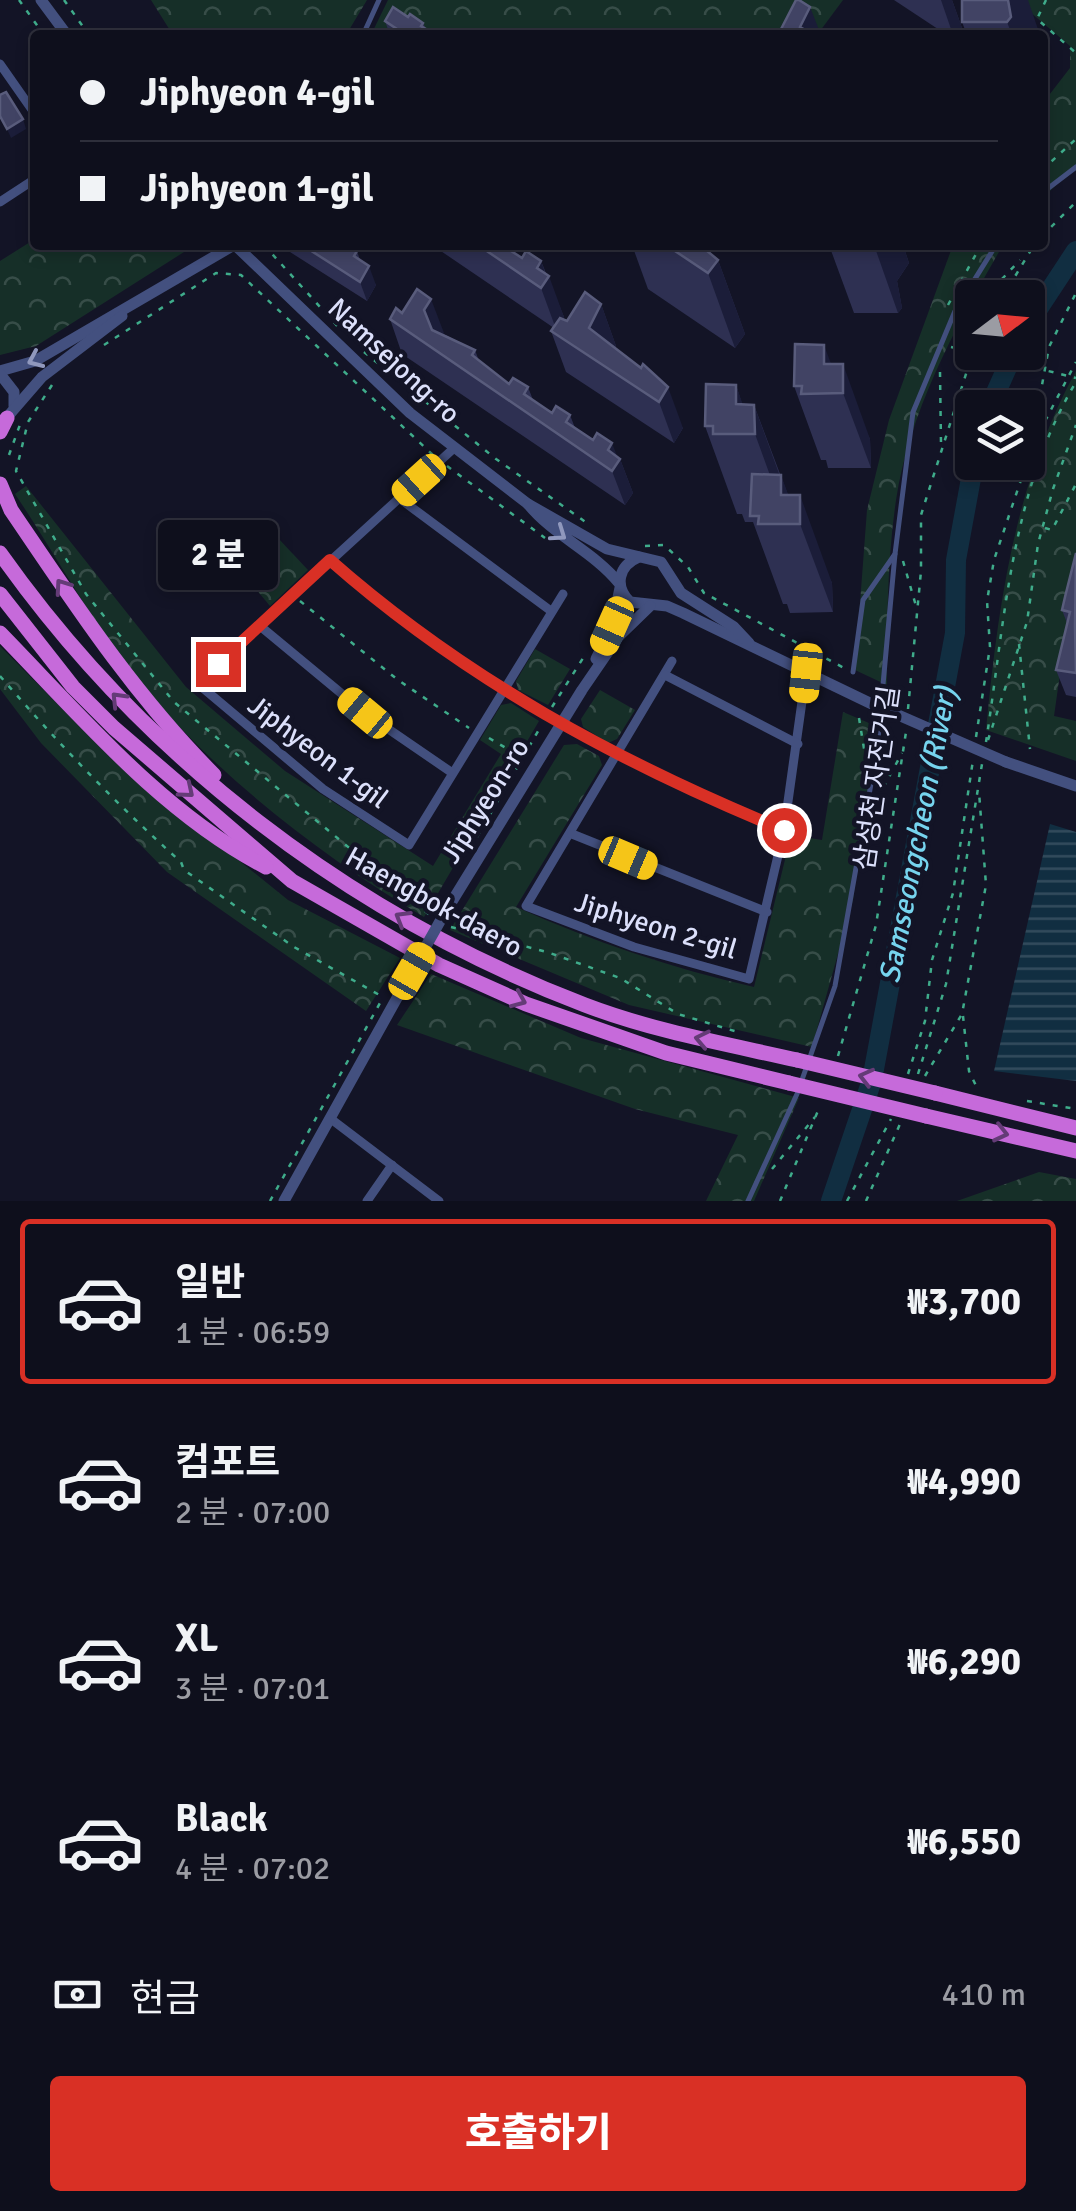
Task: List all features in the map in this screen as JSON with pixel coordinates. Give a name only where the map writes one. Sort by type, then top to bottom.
[{"type":"highway","points":[[0,484],[10,510],[122,672],[160,721],[260,820]]},
{"type":"highway","name":"Haengbok-daero","points":[[0,553],[79,658],[155,736],[300,856],[443,942],[587,1006],[686,1035],[1076,1128]]},
{"type":"highway","name":"Haengbok-daero","points":[[0,594],[62,674],[114,728],[292,880],[439,965],[526,1004],[666,1054],[1076,1151]]},
{"type":"highway","points":[[0,633],[164,794],[238,852],[292,880]]},
{"type":"street","points":[[41,0],[63,30]]},
{"type":"street","points":[[0,64],[30,107]]},
{"type":"street","points":[[0,98],[17,88]]},
{"type":"street","points":[[0,202],[30,183]]},
{"type":"street","points":[[9,419],[14,392],[0,372],[35,361],[226,250]]},
{"type":"street","name":"Namsejong-ro","points":[[239,250],[452,449],[528,504],[607,549],[638,551]]},
{"type":"street","points":[[9,419],[42,377],[108,330],[129,309]]},
{"type":"street","name":"Jiphyeon 1-gil","points":[[452,449],[197,683],[310,780],[409,846],[563,594]]},
{"type":"street","points":[[399,498],[551,611]]},
{"type":"street","name":"Namsejong-ro","points":[[528,504],[542,522],[595,559],[620,586]]},
{"type":"street","points":[[749,643],[734,627],[682,593],[660,562],[638,551],[624,566],[620,586],[630,602],[667,606],[884,709],[1006,762],[1076,786]]},
{"type":"street","points":[[330,560],[427,641],[560,725],[618,756],[784,830]]},
{"type":"street","points":[[652,606],[667,594],[670,576]]},
{"type":"street","name":"Jiphyeon-ro","points":[[582,690],[612,626],[620,586]]},
{"type":"street","name":"Jiphyeon-ro","points":[[284,1201],[443,916],[560,725],[619,636],[652,606]]},
{"type":"street","points":[[260,626],[365,713],[451,772]]},
{"type":"street","name":"Jiphyeon 2-gil","points":[[672,662],[526,906],[634,947],[749,979],[784,830],[806,673]]},
{"type":"street","points":[[665,675],[798,744]]},
{"type":"street","points":[[572,834],[767,912]]},
{"type":"street","points":[[331,1119],[439,1201]]},
{"type":"street","points":[[367,1201],[392,1165]]},
{"type":"lane","points":[[365,30],[379,0]]},
{"type":"lane","points":[[1048,188],[1076,167]]},
{"type":"lane","points":[[748,1201],[797,1094],[835,986],[868,813],[912,412],[940,344],[993,250]]},
{"type":"lane","points":[[853,672],[863,600],[898,554]]},
{"type":"path","points":[[19,0],[40,30]]},
{"type":"path","points":[[64,0],[86,30]]},
{"type":"path","points":[[1046,0],[1037,19],[1076,53]]},
{"type":"path","points":[[1048,165],[1076,139]]},
{"type":"path","points":[[1048,230],[1076,202]]},
{"type":"path","points":[[269,250],[348,337]]},
{"type":"path","points":[[946,311],[950,295],[977,250]]},
{"type":"path","points":[[1001,280],[1029,250]]},
{"type":"path","points":[[1011,280],[1024,256]]},
{"type":"path","points":[[101,347],[216,273],[241,275],[440,461],[559,547]]},
{"type":"path","points":[[1042,390],[1049,347],[1075,298]]},
{"type":"path","points":[[941,448],[940,344],[955,348]]},
{"type":"path","points":[[361,349],[496,458],[590,525]]},
{"type":"path","points":[[1045,420],[1076,362]]},
{"type":"path","name":"삼성천 자전거길","points":[[908,708],[920,516],[967,370]]},
{"type":"path","points":[[962,1014],[918,1082],[946,984],[1022,514],[1044,444],[1076,380],[1039,370]]},
{"type":"path","points":[[39,392],[51,380],[50,392],[33,412],[20,443],[16,472],[20,486],[86,594],[174,702],[421,910],[468,934],[547,952],[620,978],[678,1014],[748,1035]]},
{"type":"path","points":[[9,419],[9,455]]},
{"type":"path","points":[[982,1094],[973,1086],[962,1014],[986,885],[979,793],[992,716],[1019,643],[1042,528],[1076,425]]},
{"type":"path","points":[[976,739],[988,660],[986,601],[994,560],[1021,480]]},
{"type":"path","points":[[1042,528],[1052,530],[1076,484]]},
{"type":"path","points":[[638,551],[664,545],[688,567],[704,593],[853,672]]},
{"type":"path","points":[[898,554],[917,609]]},
{"type":"path","points":[[299,600],[388,673],[470,728]]},
{"type":"path","points":[[1019,643],[1030,750]]},
{"type":"path","points":[[552,707],[590,647]]},
{"type":"path","points":[[0,676],[74,760],[181,862],[184,870],[294,948],[384,997]]},
{"type":"path","points":[[859,718],[870,792]]},
{"type":"path","points":[[473,844],[541,726]]},
{"type":"path","name":"삼성천 자전거길","points":[[835,1064],[876,926],[907,728]]},
{"type":"path","points":[[483,735],[523,758]]},
{"type":"path","points":[[868,813],[905,748]]},
{"type":"path","points":[[905,1080],[925,1021],[932,960],[953,893],[973,758]]},
{"type":"path","points":[[270,1201],[390,986]]},
{"type":"path","points":[[780,1201],[824,1096]]},
{"type":"path","points":[[1020,1100],[1076,1109]]},
{"type":"path","points":[[846,1201],[894,1111]]},
{"type":"path","points":[[758,1184],[818,1112]]},
{"type":"path","points":[[866,1201],[904,1116]]},
{"type":"green space","points":[[151,0],[367,0],[349,30],[170,30]]},
{"type":"green space","points":[[388,0],[843,0],[821,30],[373,30]]},
{"type":"green space","points":[[1016,0],[1076,0],[1076,165],[1048,193],[1048,97],[1070,68],[1070,46]]},
{"type":"green space","points":[[30,242],[30,250],[187,250],[36,346],[0,355],[0,261]]},
{"type":"green space","points":[[951,250],[1000,250],[983,280],[955,280],[955,333],[924,400],[903,466],[891,546],[887,685],[855,670],[867,510],[889,420]]},
{"type":"green space","points":[[1076,371],[1076,561],[1054,716],[1076,721],[1076,761],[986,730],[1013,545],[1030,480],[1045,480],[1045,438]]},
{"type":"green space","points":[[26,486],[186,687],[285,771],[433,866],[501,754],[480,740],[501,705],[511,703],[539,721],[424,917],[347,868],[273,813],[172,719],[108,639],[15,494]]},
{"type":"green space","points":[[277,537],[308,570],[270,606],[241,571]]},
{"type":"green space","points":[[0,646],[108,755],[288,900],[400,958],[366,1011],[167,872],[41,743],[0,689]]},
{"type":"green space","points":[[535,649],[570,669],[548,705],[518,690],[516,681]]},
{"type":"green space","points":[[600,690],[635,710],[617,739],[608,743],[583,727],[581,719]]},
{"type":"green space","points":[[843,712],[876,726],[853,900],[812,1047],[629,1005],[450,930],[564,745],[577,744],[599,756],[602,765],[516,907],[633,953],[754,987],[791,835],[822,840]]},
{"type":"green space","points":[[431,974],[581,1038],[799,1098],[754,1201],[706,1201],[738,1135],[635,1109],[397,1025]]},
{"type":"green space","points":[[1039,1172],[1076,1179],[1076,1201],[957,1201]]},
{"type":"water","points":[[1050,824],[1076,832],[1076,1081],[994,1071]]},
{"type":"building","points":[[796,0],[810,7],[800,27],[805,30],[781,30]]},
{"type":"building","points":[[962,0],[1008,0],[1011,17],[1007,22],[962,22]]},
{"type":"building","points":[[393,7],[408,17],[410,14],[428,30],[398,30],[385,21]]},
{"type":"building","points":[[6,92],[23,119],[7,129],[0,116],[0,95]]},
{"type":"building","points":[[310,250],[357,251],[354,256],[369,266],[360,282]]},
{"type":"building","points":[[485,250],[510,250],[522,258],[526,251],[541,261],[537,268],[549,276],[541,288]]},
{"type":"building","points":[[674,250],[706,250],[718,260],[708,273]]},
{"type":"building","points":[[417,289],[431,299],[424,310],[432,330],[475,350],[472,355],[509,384],[513,378],[528,387],[524,394],[552,413],[556,406],[570,415],[566,422],[593,440],[597,433],[612,443],[608,450],[620,459],[612,471],[390,319],[396,308],[402,313]]},
{"type":"building","points":[[585,292],[601,304],[589,328],[641,368],[643,364],[668,387],[659,402],[551,331],[560,318],[567,321]]},
{"type":"building","points":[[795,344],[824,345],[824,364],[843,364],[843,393],[801,394],[802,386],[794,386]]},
{"type":"building","points":[[706,384],[736,385],[736,404],[754,405],[755,434],[713,434],[713,426],[705,426]]},
{"type":"building","points":[[752,474],[781,475],[781,495],[800,495],[800,524],[758,524],[759,516],[750,516]]},
{"type":"building","points":[[1076,553],[1076,673],[1056,670],[1070,612],[1062,610]]},
{"type":"waterway","name":"Samseongcheon (River)","points":[[1045,298],[1076,251]]},
{"type":"waterway","name":"Samseongcheon (River)","points":[[997,390],[1006,370]]},
{"type":"waterway","name":"Samseongcheon (River)","points":[[831,1201],[872,1080],[955,633],[956,560],[971,480]]},
{"type":"route","points":[[218,664],[330,560],[427,641],[546,717],[705,798],[784,830]]}]
